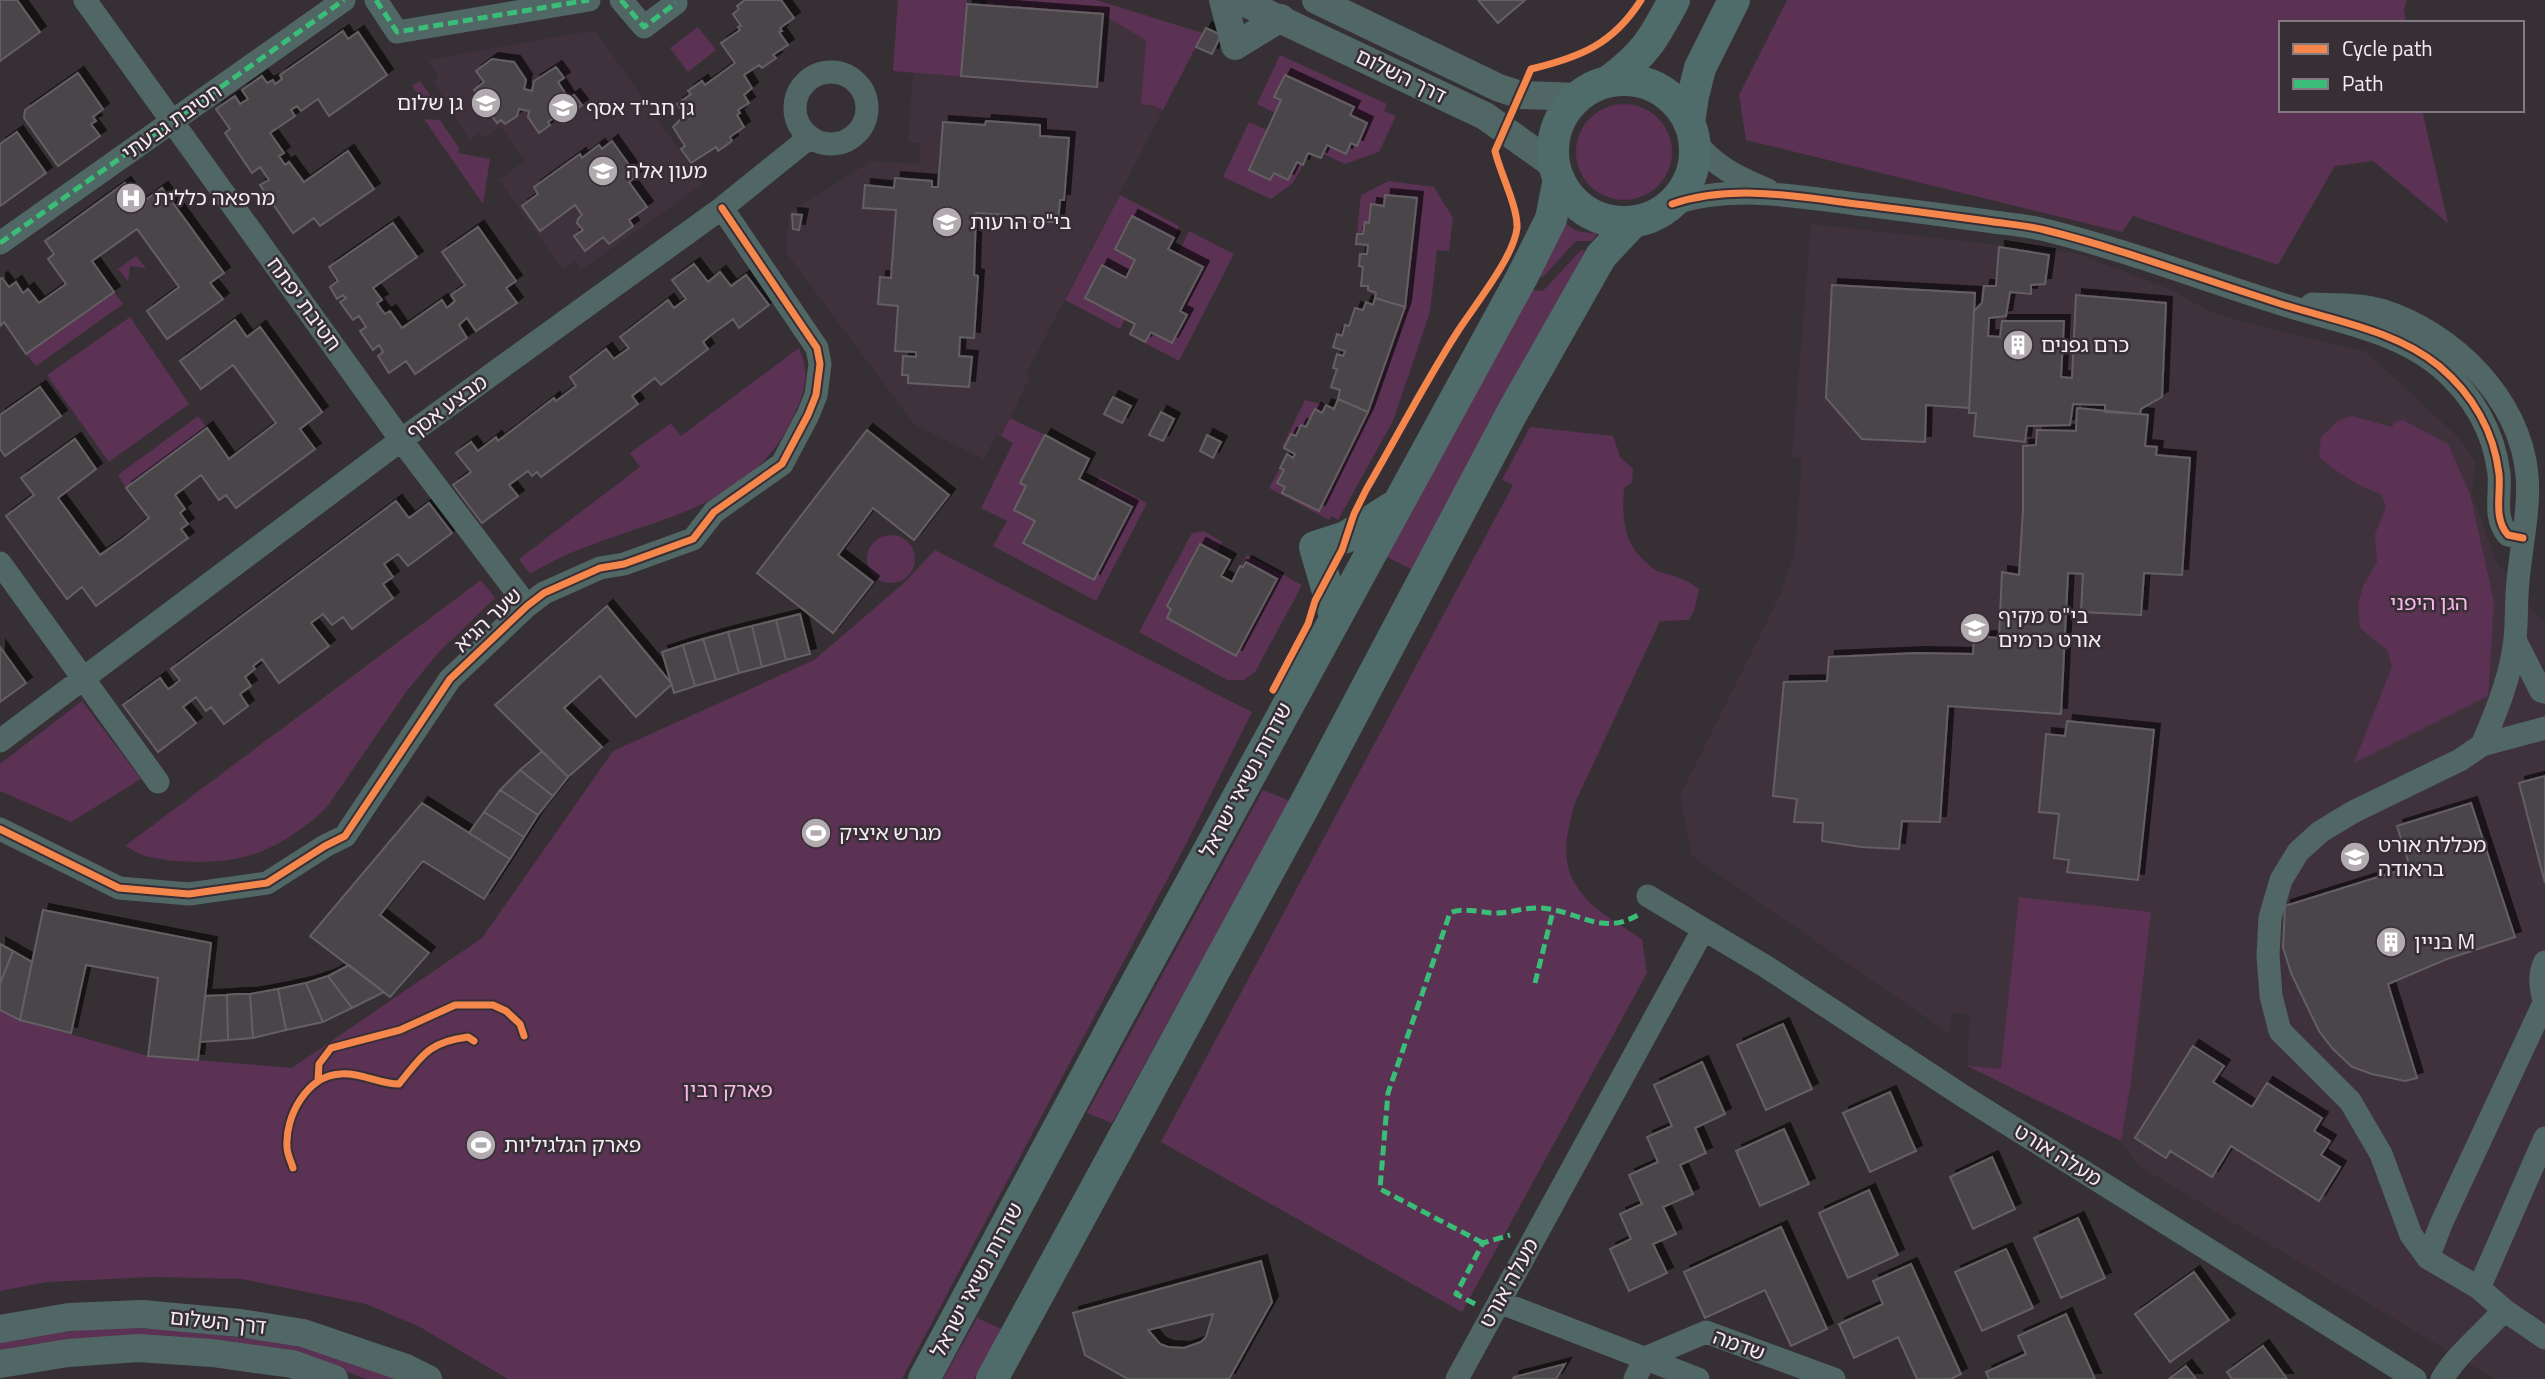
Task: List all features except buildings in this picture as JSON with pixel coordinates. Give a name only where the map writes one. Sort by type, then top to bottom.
[{"type":"main road","points":[[1674,0],[1653,41],[1635,62],[1609,81],[1589,89],[1572,102],[1560,119],[1555,137],[1557,172],[1573,201],[1585,211],[1614,222],[1633,222],[1659,214],[1683,192],[1694,164],[1693,96],[1700,68],[1734,0]]},
{"type":"main road","points":[[1609,81],[1629,80],[1658,88],[1681,108],[1692,132]]},
{"type":"main road","name":"שדרות נשיאי ישראל","points":[[924,1379],[1335,617],[1528,267],[1551,219],[1557,172]]},
{"type":"main road","points":[[992,1379],[1304,806],[1512,413],[1601,256],[1633,222]]},
{"type":"main road","points":[[1335,617],[1315,547],[1346,537],[1397,504]]},
{"type":"street","name":"חטיבת יפתח","points":[[85,0],[401,440],[527,606]]},
{"type":"street","name":"חטיבת גבעתי","points":[[0,243],[344,0]]},
{"type":"street","points":[[376,0],[397,32],[589,0]]},
{"type":"street","points":[[621,0],[644,27],[676,3]]},
{"type":"street","points":[[1223,0],[1235,46],[1281,18]]},
{"type":"street","name":"דרך השלום","points":[[1239,0],[1485,116],[1557,172]]},
{"type":"street","name":"דרך השלום","points":[[1316,0],[1499,88],[1521,95],[1580,97]]},
{"type":"street","points":[[1692,132],[1707,157],[1721,168],[1777,194]]},
{"type":"street","name":"מבצע אסף","points":[[0,741],[401,440],[722,208],[810,137]]},
{"type":"street","points":[[1672,204],[1713,194],[1777,194],[2042,229],[2141,257],[2275,302],[2379,310],[2422,326],[2451,346],[2500,398],[2522,448],[2528,476],[2515,640],[2502,698],[2482,745]]},
{"type":"street","name":"שער הגיא","points":[[0,829],[119,888],[189,894],[267,883],[345,836],[450,679],[527,606],[544,593],[600,568],[624,564],[692,539],[715,512],[782,464],[816,395],[820,364],[817,348],[722,208]]},
{"type":"street","points":[[0,563],[158,782]]},
{"type":"street","points":[[2515,640],[2541,691],[2545,692]]},
{"type":"street","points":[[2545,728],[2482,745],[2460,760],[2353,812],[2320,832],[2298,852],[2281,880],[2270,918],[2268,955],[2271,996],[2280,1031],[2350,1101],[2381,1154],[2411,1235],[2428,1258],[2480,1288],[2504,1310],[2545,1338]]},
{"type":"street","name":"מעלה אורט","points":[[1648,896],[1765,965],[1963,1096],[2414,1379]]},
{"type":"street","name":"מעלה אורט","points":[[1457,1379],[1703,930]]},
{"type":"street","points":[[2428,1258],[2441,1224],[2545,1003],[2540,986],[2545,962]]},
{"type":"street","points":[[2480,1288],[2545,1138]]},
{"type":"street","points":[[1499,1302],[1640,1369],[1698,1379]]},
{"type":"street","points":[[2442,1379],[2456,1356],[2469,1349],[2504,1310]]},
{"type":"street","name":"דרך השלום","points":[[0,1329],[69,1317],[142,1314],[240,1323],[303,1333],[406,1368],[428,1379]]},
{"type":"street","name":"שדמה","points":[[1640,1369],[1706,1332],[1834,1379]]},
{"type":"street","name":"דרך השלום","points":[[0,1364],[68,1353],[138,1349],[212,1353],[292,1364],[334,1379]]},
{"type":"shaded area","name":"בי\"ס הרעות","points":[[898,0],[967,0],[967,4],[1103,14],[1146,40],[1141,104],[1163,110],[1026,374],[1030,377],[1001,436],[996,435],[984,459],[914,424],[786,252],[789,213],[871,161],[919,164],[920,143],[908,142],[913,73],[893,71]]},
{"type":"shaded area","points":[[595,30],[703,184],[581,270],[575,261],[563,270],[499,180],[525,161],[500,126],[484,138],[480,133],[470,140],[433,81],[439,77],[428,60]]},
{"type":"shaded area","points":[[1811,224],[2078,254],[2169,289],[2213,313],[2365,351],[2458,437],[2475,462],[2472,494],[2498,566],[2518,581],[2520,598],[2545,623],[2545,1379],[2495,1379],[2138,1165],[2121,1141],[2131,1082],[1967,1066],[1970,1014],[1952,1013],[1950,1034],[1692,856],[1680,796],[1780,595],[1795,552],[1802,458],[1792,457]]},
{"type":"green space","points":[[898,0],[967,0],[967,4],[986,6],[987,0],[1096,0],[1203,33],[1163,110],[1141,104],[1146,40],[1103,15],[1097,87],[893,71]]},
{"type":"green space","points":[[1787,0],[2407,0],[2404,9],[2406,21],[2279,21],[2279,112],[2422,112],[2448,223],[2373,161],[2335,166],[2278,265],[2133,216],[2122,232],[1746,140],[1739,95]]},
{"type":"green space","points":[[698,27],[716,50],[688,72],[670,48]]},
{"type":"green space","points":[[1280,55],[1387,104],[1384,111],[1396,116],[1379,152],[1345,164],[1323,154],[1327,145],[1346,153],[1351,143],[1357,145],[1367,123],[1350,115],[1354,107],[1285,75],[1275,97],[1281,100],[1275,113],[1257,104]]},
{"type":"green space","points":[[420,81],[437,105],[429,111],[412,86]]},
{"type":"green space","points":[[1624,104],[1642,107],[1658,118],[1669,134],[1672,152],[1669,170],[1658,186],[1642,197],[1624,200],[1606,197],[1590,186],[1579,170],[1576,152],[1579,134],[1590,118],[1606,107]]},
{"type":"green space","points":[[424,119],[440,120],[459,148],[458,153],[490,159],[483,204]]},
{"type":"green space","points":[[1249,122],[1267,130],[1249,170],[1270,180],[1274,173],[1297,162],[1303,165],[1293,183],[1271,199],[1223,177]]},
{"type":"green space","points":[[1389,181],[1434,187],[1453,218],[1449,251],[1437,250],[1430,312],[1393,421],[1338,520],[1331,516],[1329,520],[1269,488],[1280,468],[1284,470],[1278,483],[1285,487],[1282,493],[1319,510],[1368,412],[1404,307],[1417,199],[1386,195],[1384,206],[1371,204],[1369,223],[1365,223],[1363,234],[1357,234],[1361,195]]},
{"type":"green space","points":[[1120,195],[1179,226],[1174,238],[1132,216],[1115,249],[1135,260],[1126,278],[1102,266],[1125,319],[1120,329],[1065,300]]},
{"type":"green space","points":[[1565,223],[1577,231],[1597,234],[1592,241],[1576,241],[1543,277],[1538,276]]},
{"type":"green space","points":[[1189,231],[1234,254],[1179,361],[1130,335],[1145,342],[1151,332],[1173,343],[1187,315],[1180,311],[1203,267],[1178,254]]},
{"type":"green space","points":[[1581,250],[1585,251],[1411,569],[1387,557],[1532,290],[1543,291]]},
{"type":"green space","points":[[136,256],[146,268],[130,266],[128,281],[118,269]]},
{"type":"green space","points":[[114,292],[123,304],[36,366],[26,354]]},
{"type":"green space","points":[[130,317],[189,404],[109,462],[47,375]]},
{"type":"green space","points":[[799,348],[805,366],[805,382],[798,406],[772,451],[745,478],[712,499],[677,515],[602,541],[530,574],[519,559],[640,467],[630,453],[671,423],[681,436]]},
{"type":"green space","points":[[1305,400],[1326,405],[1322,413],[1315,410],[1306,427],[1301,425],[1296,436],[1291,434],[1284,448],[1282,447]]},
{"type":"green space","points":[[198,416],[207,428],[126,488],[118,475]]},
{"type":"green space","name":"הגן היפני","points":[[2352,416],[2392,427],[2395,422],[2403,420],[2448,444],[2470,494],[2494,602],[2488,696],[2354,763],[2392,667],[2388,651],[2360,628],[2358,605],[2363,586],[2377,562],[2375,534],[2386,507],[2381,494],[2348,478],[2319,457],[2321,437],[2339,420]]},
{"type":"green space","points":[[1010,418],[1045,435],[1020,482],[1026,486],[1014,510],[1035,521],[1023,543],[1094,580],[1132,507],[1094,487],[1099,477],[1147,503],[1096,601],[993,546],[1007,521],[981,508],[1013,443],[1001,436]]},
{"type":"green space","points":[[1530,427],[1613,436],[1620,457],[1633,469],[1632,482],[1624,488],[1623,509],[1626,529],[1633,547],[1655,570],[1685,580],[1699,589],[1689,620],[1660,621],[1574,805],[1569,825],[1566,854],[1577,887],[1595,907],[1642,939],[1647,973],[1462,1312],[1161,1142],[1513,485],[1502,480]]},
{"type":"green space","points":[[1204,531],[1222,542],[1216,553],[1199,544],[1167,606],[1171,609],[1167,618],[1236,655],[1277,580],[1246,563],[1243,567],[1240,566],[1247,555],[1302,585],[1255,672],[1244,680],[1227,680],[1139,632],[1192,533]]},
{"type":"green space","points":[[891,535],[908,542],[915,559],[908,576],[891,583],[874,576],[867,559],[874,542]]},
{"type":"green space","name":"פארק רבין","points":[[935,550],[1252,712],[1187,842],[902,1379],[508,1379],[420,1327],[366,1304],[242,1279],[153,1277],[47,1282],[0,1291],[0,1010],[20,1020],[148,1056],[292,1068],[482,938],[613,751],[814,660],[904,583]]},
{"type":"green space","points":[[481,580],[495,598],[439,652],[406,692],[327,807],[302,828],[264,850],[216,861],[162,859],[144,855],[125,846]]},
{"type":"green space","points":[[82,701],[141,779],[71,822],[0,791],[0,764]]},
{"type":"green space","points":[[1263,790],[1290,801],[1112,1123],[1087,1113]]},
{"type":"green space","points":[[2019,897],[2151,912],[2131,1082],[2121,1141],[1967,1066],[2001,1069]]},
{"type":"green space","points":[[977,1318],[1002,1329],[974,1379],[943,1379]]},
{"type":"green space","points":[[114,1328],[165,1329],[287,1343],[337,1356],[402,1379],[367,1379],[333,1367],[67,1340],[0,1351],[0,1343],[14,1340]]},
{"type":"marked path","points":[[0,243],[344,0]]},
{"type":"marked path","points":[[376,0],[397,32],[589,0]]},
{"type":"marked path","points":[[621,0],[644,27],[676,3]]},
{"type":"marked path","points":[[1483,1243],[1380,1189],[1388,1093],[1450,913],[1465,910],[1498,913],[1540,908],[1600,923],[1624,921],[1638,915]]},
{"type":"marked path","points":[[1535,983],[1553,911]]},
{"type":"marked path","points":[[1475,1304],[1456,1294],[1483,1243],[1510,1235]]},
{"type":"cycle path","points":[[1273,690],[1308,624],[1315,601],[1342,550],[1354,514],[1366,490],[1434,370],[1509,253],[1517,220],[1495,151],[1531,69],[1580,53],[1607,38],[1619,28],[1641,0]]},
{"type":"cycle path","points":[[1672,204],[1717,194],[1763,194],[2031,227],[2102,246],[2359,326],[2401,342],[2439,366],[2462,389],[2480,414],[2496,458],[2503,528],[2508,535],[2523,538]]},
{"type":"cycle path","points":[[0,829],[119,888],[189,894],[267,883],[345,836],[450,679],[527,606],[544,593],[600,568],[624,564],[693,539],[714,512],[782,464],[816,395],[820,364],[817,348],[722,208]]},
{"type":"cycle path","points":[[318,1080],[319,1064],[331,1048],[400,1030],[455,1005],[493,1005],[506,1011],[520,1024],[524,1036]]},
{"type":"cycle path","points":[[293,1168],[287,1150],[290,1123],[300,1100],[318,1082],[328,1076],[347,1074],[399,1084],[420,1058],[435,1047],[454,1039],[468,1037],[474,1041]]},
{"type":"place","name":"גן שלום","points":[[486,103]]},
{"type":"place","name":"גן חב\"ד אסף","points":[[563,108]]},
{"type":"place","name":"מעון אלה","points":[[603,171]]},
{"type":"place","name":"מרפאה כללית","points":[[131,198]]},
{"type":"place","name":"בי\"ס הרעות","points":[[947,222]]},
{"type":"place","name":"כרם גפנים","points":[[2018,345]]},
{"type":"place","name":"בי\"ס מקיף אורט כרמים","points":[[1975,628]]},
{"type":"place","name":"מגרש איציק","points":[[816,833]]},
{"type":"place","name":"מכללת אורט בראודה","points":[[2355,857]]},
{"type":"place","name":"בניין M","points":[[2391,942]]},
{"type":"place","name":"פארק הגלגיליות","points":[[481,1145]]}]
